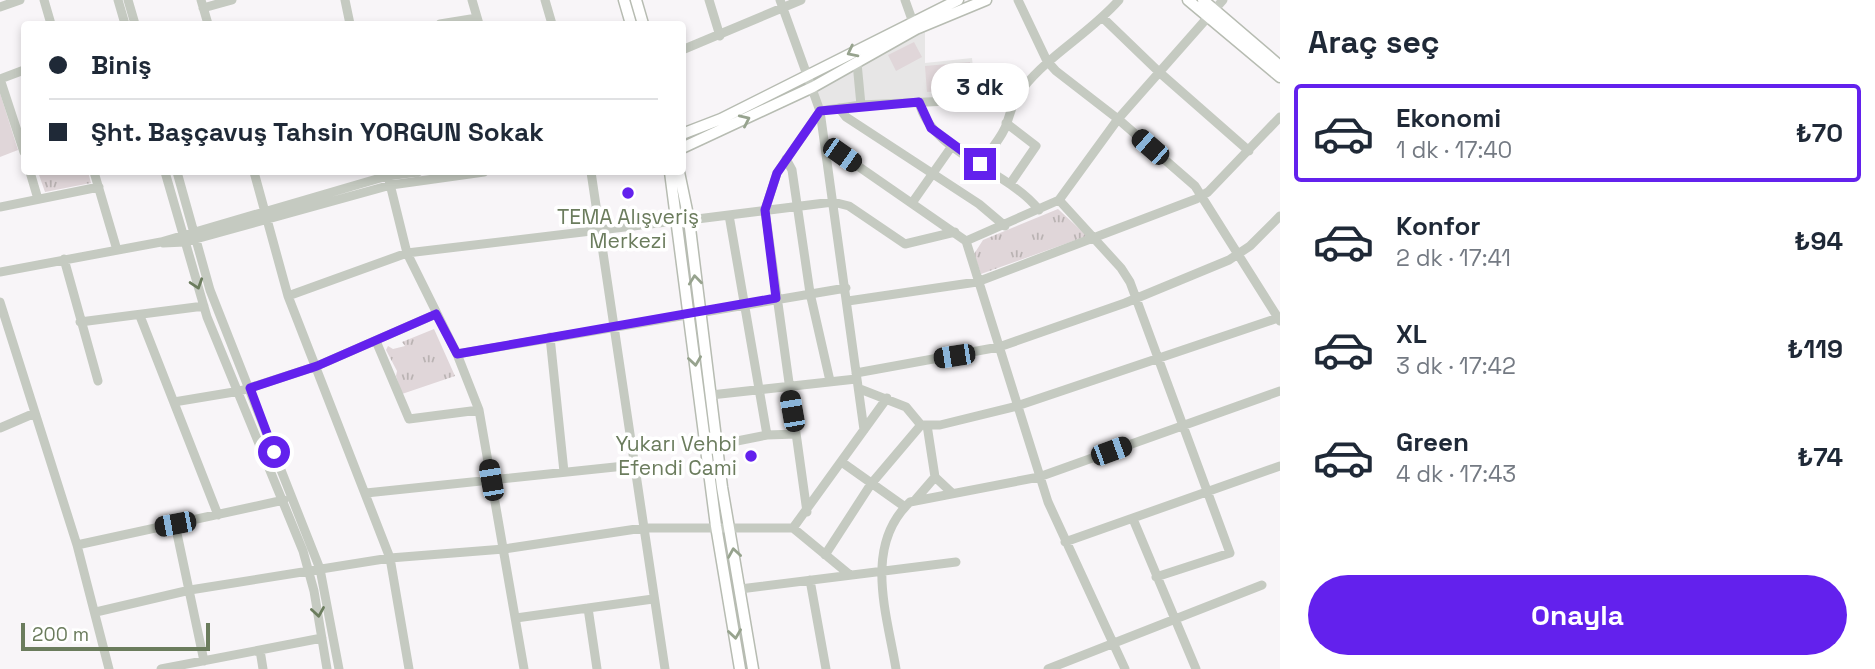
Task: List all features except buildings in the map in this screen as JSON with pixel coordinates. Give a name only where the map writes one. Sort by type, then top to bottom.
[{"type":"main road","points":[[624,0],[630,21]]},
{"type":"main road","points":[[636,0],[642,21]]},
{"type":"main road","points":[[686,146],[813,87],[857,63],[957,0]]},
{"type":"main road","points":[[686,132],[721,119],[914,25],[986,0]]},
{"type":"main road","points":[[1188,0],[1211,13],[1280,66]]},
{"type":"main road","points":[[1203,0],[1211,13],[1280,77]]},
{"type":"main road","points":[[670,175],[716,526],[740,669]]},
{"type":"main road","points":[[680,175],[689,220],[716,444],[752,669]]},
{"type":"street","points":[[0,7],[20,0]]},
{"type":"street","points":[[44,0],[50,21]]},
{"type":"street","points":[[118,0],[124,21]]},
{"type":"street","points":[[128,0],[134,21]]},
{"type":"street","points":[[207,21],[202,4],[232,0]]},
{"type":"street","points":[[345,0],[349,21]]},
{"type":"street","points":[[472,0],[478,21]]},
{"type":"street","points":[[545,0],[551,21]]},
{"type":"street","points":[[709,0],[720,36]]},
{"type":"street","points":[[686,49],[720,36],[782,4],[801,0]]},
{"type":"street","points":[[905,0],[914,25]]},
{"type":"street","points":[[825,555],[871,484],[924,425],[940,425],[1017,406],[1157,357],[1279,320],[1195,187],[1047,61],[1018,0]]},
{"type":"street","points":[[980,164],[1006,122],[1015,98],[1047,61],[1103,18],[1119,0]]},
{"type":"street","points":[[966,242],[1059,200],[1118,120],[1223,0]]},
{"type":"street","points":[[782,4],[820,111],[864,430]]},
{"type":"street","points":[[1103,18],[1159,72],[1249,151]]},
{"type":"street","points":[[857,63],[861,105]]},
{"type":"street","points":[[21,71],[0,79],[21,134]]},
{"type":"street","points":[[807,512],[765,210],[773,181],[820,111],[861,105],[1015,98]]},
{"type":"street","points":[[919,102],[931,128],[952,146],[1010,184],[1039,210]]},
{"type":"street","points":[[839,108],[846,117],[986,209],[1005,226]]},
{"type":"street","points":[[848,301],[976,282],[1202,197],[1280,117]]},
{"type":"street","points":[[1006,122],[1036,146],[1010,184]]},
{"type":"street","points":[[912,203],[952,146]]},
{"type":"street","points":[[827,150],[842,155],[966,242],[976,282],[1039,477],[1065,542],[1125,669]]},
{"type":"street","points":[[786,159],[792,170],[810,293],[830,381]]},
{"type":"street","points":[[31,175],[38,199]]},
{"type":"street","points":[[95,175],[117,250]]},
{"type":"street","points":[[166,175],[204,306],[284,500],[309,572],[327,669]]},
{"type":"street","points":[[178,175],[210,290],[320,569],[339,669]]},
{"type":"street","points":[[255,175],[288,296],[390,558],[409,669]]},
{"type":"street","points":[[0,272],[184,238],[265,217],[388,177],[426,175]]},
{"type":"street","points":[[592,175],[653,599],[666,669]]},
{"type":"street","points":[[388,177],[407,254],[457,354],[479,410],[524,669]]},
{"type":"street","points":[[0,207],[99,187]]},
{"type":"street","points":[[1059,200],[1121,268],[1135,296],[1230,553],[1156,577]]},
{"type":"street","points":[[689,220],[833,202],[849,206],[905,244],[955,232]]},
{"type":"street","points":[[729,215],[742,303],[767,435]]},
{"type":"street","points":[[711,395],[830,381],[999,347],[1125,303],[1135,296],[1238,255],[1280,216]]},
{"type":"street","points":[[288,296],[407,254],[675,221]]},
{"type":"street","points":[[64,259],[98,381]]},
{"type":"street","points":[[457,354],[615,325],[687,316],[742,303],[846,288]]},
{"type":"street","points":[[0,302],[96,612],[109,669]]},
{"type":"street","points":[[80,322],[204,306]]},
{"type":"street","points":[[174,401],[240,391],[317,366],[436,314]]},
{"type":"street","points":[[140,316],[218,515]]},
{"type":"street","points":[[550,337],[564,472]]},
{"type":"street","points":[[376,341],[409,419],[479,410]]},
{"type":"street","points":[[860,389],[906,407],[924,425],[935,477],[951,492]]},
{"type":"street","points":[[916,500],[1039,477],[1280,391]]},
{"type":"street","points":[[793,528],[843,463],[887,398]]},
{"type":"street","points":[[0,427],[35,413]]},
{"type":"street","points":[[716,444],[767,435],[796,434]]},
{"type":"street","points":[[843,463],[905,507]]},
{"type":"street","points":[[366,493],[634,465]]},
{"type":"street","points":[[1065,542],[1280,467]]},
{"type":"street","points":[[896,669],[880,572],[885,542],[905,507],[916,500],[935,477]]},
{"type":"street","points":[[76,545],[284,500]]},
{"type":"street","points":[[1133,519],[1196,669]]},
{"type":"street","points":[[175,524],[204,661]]},
{"type":"street","points":[[96,612],[190,590],[390,558],[505,549],[643,528],[793,528],[850,575]]},
{"type":"street","points":[[740,589],[956,562]]},
{"type":"street","points":[[810,580],[825,669]]},
{"type":"street","points":[[1048,669],[1262,585]]},
{"type":"street","points":[[516,618],[653,599]]},
{"type":"street","points":[[588,608],[597,669]]},
{"type":"street","points":[[160,669],[322,638]]},
{"type":"street","points":[[260,650],[263,669]]},
{"type":"shaded area","points":[[925,25],[925,63],[972,58],[976,98],[820,111],[813,87]]},
{"type":"green space","points":[[914,42],[922,57],[896,71],[888,55]]},
{"type":"green space","points":[[970,62],[972,89],[927,92],[925,66]]},
{"type":"green space","points":[[0,93],[18,150],[0,157]]},
{"type":"green space","points":[[39,175],[89,175],[91,183],[45,192]]},
{"type":"green space","points":[[1058,209],[1087,236],[981,274],[974,254],[983,240]]},
{"type":"green space","points":[[434,329],[455,376],[402,394],[397,371],[386,350],[388,346],[393,349],[405,346],[402,342]]},
{"type":"place","name":"TEMA Alışveriş Merkezi","points":[[628,193]]},
{"type":"place","name":"Yukarı Vehbi Efendi Cami","points":[[751,456]]},
{"type":"route","points":[[274,452],[250,388],[317,366],[436,314],[457,354],[615,325],[687,316],[776,298],[765,210],[777,173],[820,111],[861,105],[919,102],[931,128],[980,164]]}]
